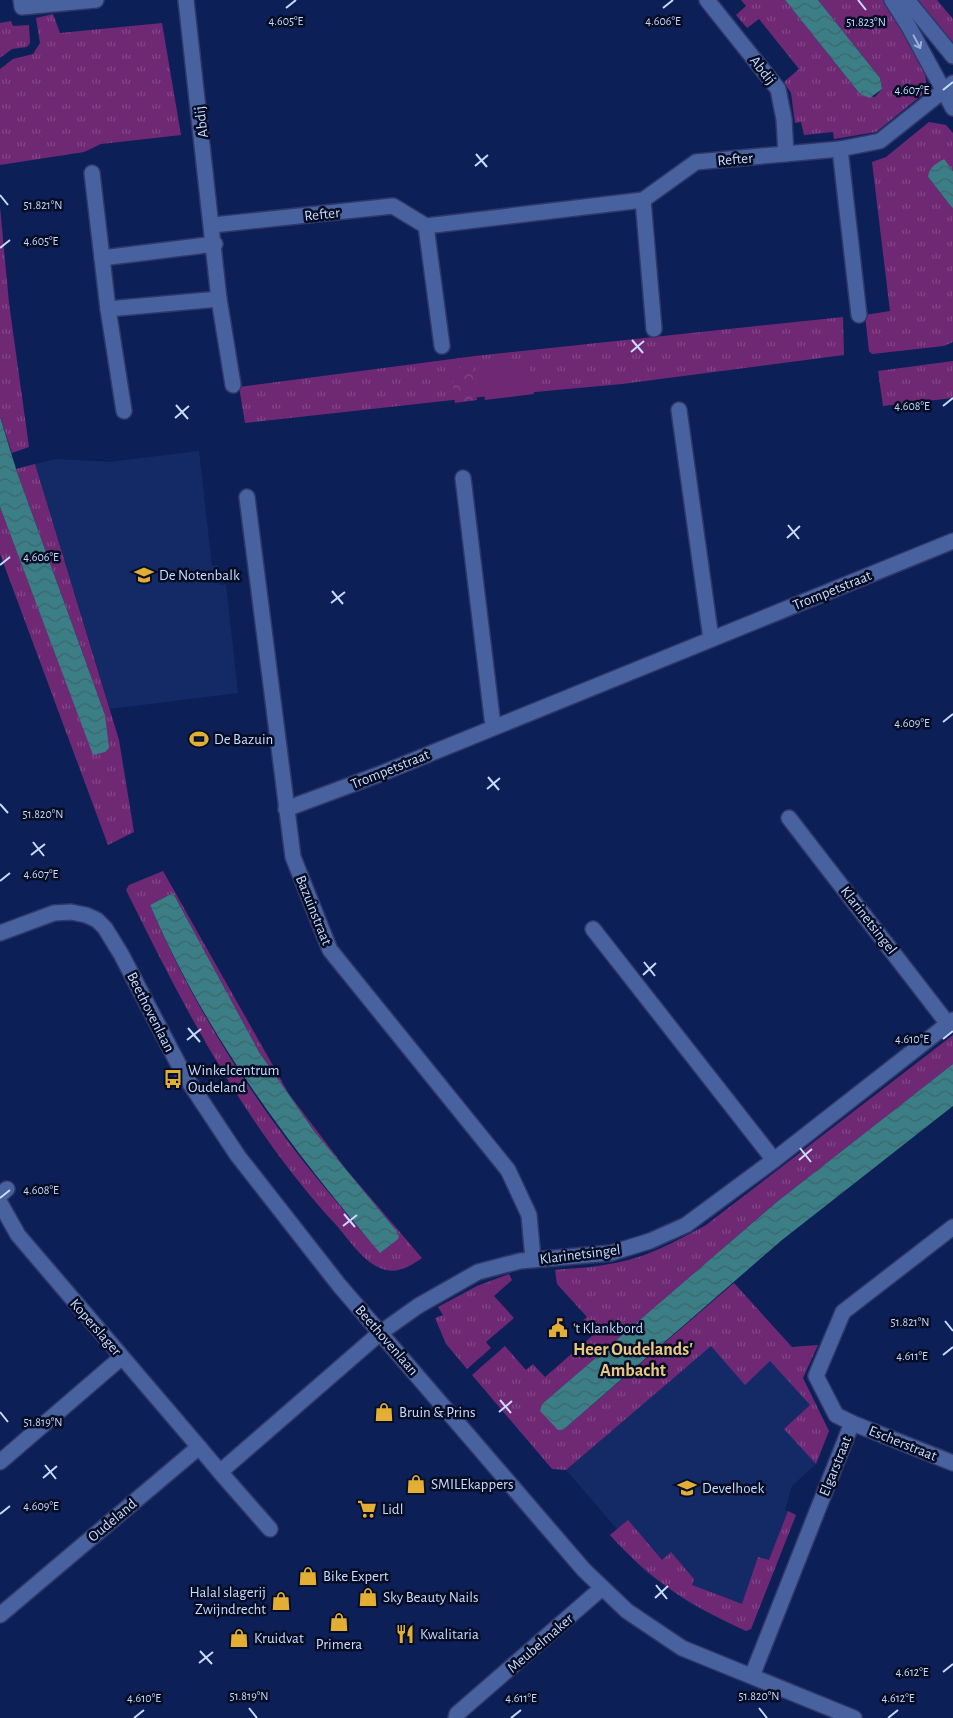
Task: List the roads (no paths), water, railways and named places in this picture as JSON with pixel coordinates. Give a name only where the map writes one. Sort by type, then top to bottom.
[{"type":"street","points":[[21,0],[22,7],[96,0]]},
{"type":"street","name":"Abdij","points":[[186,0],[213,225],[219,299],[233,385]]},
{"type":"street","name":"Abdij","points":[[707,0],[778,89],[784,119],[786,154]]},
{"type":"street","points":[[892,0],[948,87],[953,108]]},
{"type":"street","points":[[907,0],[953,56]]},
{"type":"street","name":"Refter","points":[[213,225],[393,206],[426,226],[643,200],[696,162],[840,149],[880,141],[948,87]]},
{"type":"street","points":[[840,149],[859,316]]},
{"type":"street","points":[[92,173],[108,309],[124,411]]},
{"type":"street","points":[[643,200],[654,329]]},
{"type":"street","points":[[426,226],[442,346]]},
{"type":"street","points":[[102,258],[215,244]]},
{"type":"street","points":[[108,309],[219,299]]},
{"type":"street","points":[[679,410],[711,639]]},
{"type":"street","points":[[463,478],[493,726]]},
{"type":"street","name":"Bazuinstraat","points":[[247,497],[293,857],[330,950],[508,1170],[529,1215],[533,1259]]},
{"type":"street","name":"Trompetstraat","points":[[286,809],[380,774],[493,726],[953,541]]},
{"type":"street","name":"Klarinetsingel","points":[[380,1333],[418,1306],[470,1276],[493,1267],[533,1259],[611,1253],[650,1241],[686,1225],[774,1160],[950,1022],[789,818]]},
{"type":"street","name":"Beethovenlaan","points":[[0,933],[54,913],[71,912],[86,915],[105,928],[121,954],[184,1073],[223,1134],[261,1187],[380,1333],[584,1570],[627,1611],[682,1648],[854,1718]]},
{"type":"street","points":[[593,929],[774,1160]]},
{"type":"street","name":"Koperslager","points":[[2,1214],[199,1447]]},
{"type":"street","name":"Elgarstraat","points":[[752,1676],[852,1423],[836,1415],[816,1376],[843,1312],[953,1227]]},
{"type":"street","points":[[220,1472],[380,1333]]},
{"type":"street","points":[[0,1462],[122,1357]]},
{"type":"street","name":"Escherstraat","points":[[852,1423],[953,1463]]},
{"type":"street","points":[[199,1447],[270,1529]]},
{"type":"street","name":"Oudeland","points":[[0,1615],[199,1447]]},
{"type":"street","name":"Meubelmaker","points":[[456,1718],[602,1588]]},
{"type":"water","points":[[785,0],[818,0],[880,78],[882,89],[870,98],[860,94]]},
{"type":"water","points":[[944,159],[953,171],[953,209],[928,177],[933,167]]},
{"type":"water","points":[[0,417],[17,472],[105,715],[109,748],[105,752],[93,755],[0,507]]},
{"type":"water","points":[[173,893],[259,1052],[314,1131],[395,1229],[399,1237],[380,1253],[282,1130],[223,1044],[197,999],[172,953],[150,905]]},
{"type":"water","points":[[953,1064],[953,1106],[782,1240],[563,1430],[558,1430],[540,1411],[542,1404],[778,1201]]},
{"type":"place","name":"De Notenbalk","points":[[144,575]]},
{"type":"place","name":"De Bazuin","points":[[199,739]]},
{"type":"place","name":"Winkelcentrum Oudeland","points":[[173,1079]]},
{"type":"place","name":"'t Klankbord","points":[[558,1328]]},
{"type":"place","name":"Bruin & Prins","points":[[384,1412]]},
{"type":"place","name":"SMILEkappers","points":[[416,1484]]},
{"type":"place","name":"Develhoek","points":[[687,1488]]},
{"type":"place","name":"Lidl","points":[[367,1509]]},
{"type":"place","name":"Bike Expert","points":[[308,1576]]},
{"type":"place","name":"Sky Beauty Nails","points":[[368,1597]]},
{"type":"place","name":"Halal slagerij Zwijndrecht","points":[[281,1601]]},
{"type":"place","name":"Primera","points":[[339,1622]]},
{"type":"place","name":"Kwalitaria","points":[[405,1634]]},
{"type":"place","name":"Kruidvat","points":[[239,1638]]},
{"type":"district","name":"Heer Oudelands' Ambacht","points":[[633,1359]]}]
